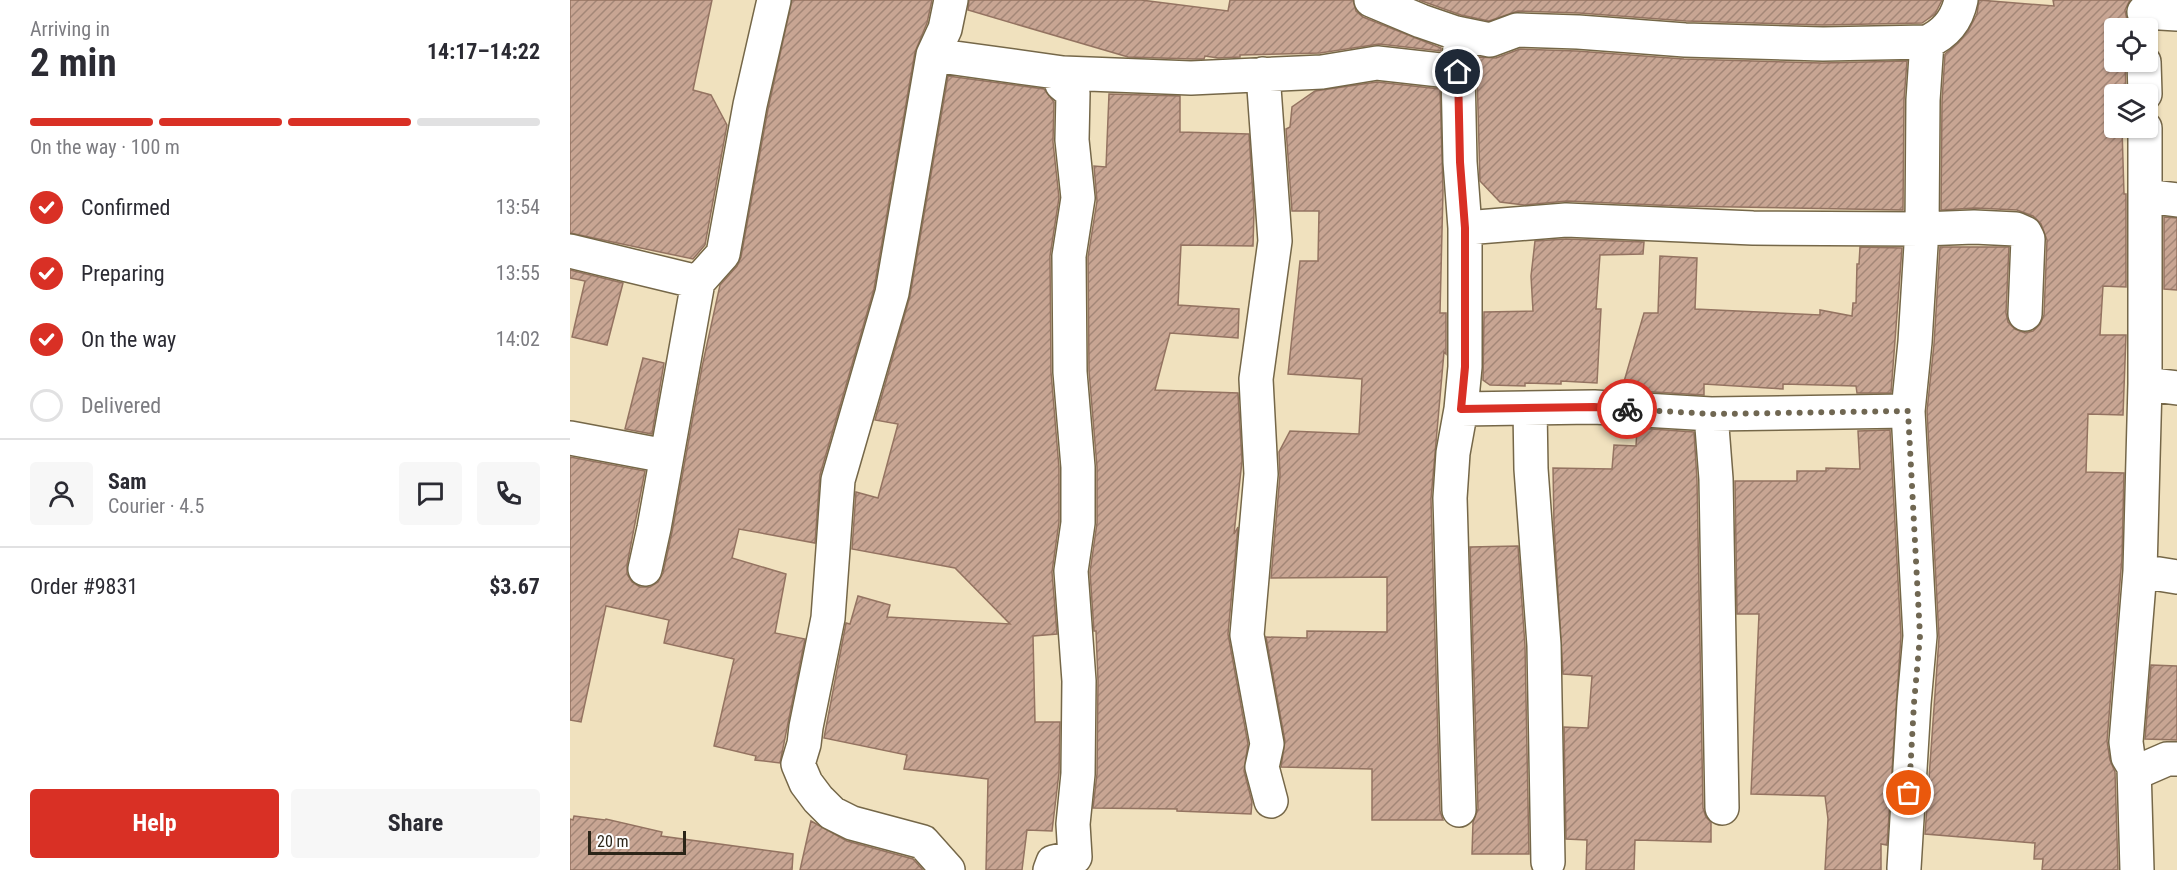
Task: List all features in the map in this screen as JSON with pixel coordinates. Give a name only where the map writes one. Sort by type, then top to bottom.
[{"type":"street","points":[[645,569],[698,282],[723,254],[750,105],[774,0]]},
{"type":"street","points":[[948,870],[923,842],[852,823],[832,813],[818,800],[806,783],[798,764],[804,744],[828,618],[838,480],[892,293],[933,55],[945,29],[951,0]]},
{"type":"street","points":[[1371,0],[1421,21],[1461,34],[1490,40],[1517,30],[1731,42],[1823,44],[1927,42],[1940,36],[1952,24],[1962,0]]},
{"type":"street","points":[[2144,14],[2177,14]]},
{"type":"street","points":[[1458,810],[1450,498],[1453,453],[1461,409],[1465,367],[1465,228],[1460,162],[1458,72],[1461,34]]},
{"type":"street","points":[[1904,868],[1920,636],[1908,411],[1922,229],[1923,100],[1927,42]]},
{"type":"street","points":[[933,55],[1063,73],[1191,78],[1322,72],[1377,63],[1458,72]]},
{"type":"street","points":[[1050,870],[1053,862],[1075,856],[1073,824],[1078,774],[1079,681],[1071,571],[1078,523],[1078,467],[1070,372],[1069,256],[1078,198],[1072,140],[1073,93],[1062,84],[1063,73]]},
{"type":"street","points":[[1263,74],[1275,241],[1256,379],[1261,474],[1248,635],[1267,744],[1262,767],[1271,801]]},
{"type":"street","points":[[2137,870],[2134,767],[2127,758],[2126,742],[2140,571],[2145,384],[2145,138]]},
{"type":"street","points":[[2145,196],[2177,200]]},
{"type":"street","points":[[1465,228],[1566,220],[1754,228],[1974,227],[2016,229],[2025,233],[2028,239],[2025,314]]},
{"type":"street","points":[[570,251],[698,282]]},
{"type":"street","points":[[2145,384],[2177,388]]},
{"type":"street","points":[[1461,409],[1594,407],[1711,414],[1908,411]]},
{"type":"street","points":[[1530,408],[1532,480],[1544,645],[1548,862]]},
{"type":"street","points":[[1711,414],[1716,479],[1722,808]]},
{"type":"street","points":[[570,438],[666,456]]},
{"type":"street","points":[[2140,571],[2177,577]]},
{"type":"street","points":[[2134,767],[2144,769],[2167,759],[2177,759]]},
{"type":"building","points":[[570,0],[712,0],[693,90],[711,95],[727,125],[705,245],[693,259],[570,233]]},
{"type":"building","points":[[792,0],[932,0],[927,23],[915,52],[874,289],[820,475],[815,543],[739,529],[732,558],[786,574],[775,633],[805,639],[780,763],[755,760],[756,756],[714,746],[734,659],[664,643],[669,620],[606,606],[581,722],[570,720],[570,457],[645,471],[627,574],[632,582],[640,587],[650,587],[658,582],[663,573],[672,532],[702,367],[720,285],[737,266],[741,257],[768,109]]},
{"type":"building","points":[[969,0],[1141,0],[1228,11],[1230,0],[1353,0],[1356,11],[1363,17],[1441,48],[1441,51],[1379,44],[1320,53],[1240,55],[1240,57],[1218,58],[1205,56],[1204,59],[1128,57],[968,10]]},
{"type":"building","points":[[1419,0],[1942,0],[1935,14],[1922,23],[1823,25],[1686,21],[1518,11],[1489,21],[1461,15]]},
{"type":"building","points":[[1979,0],[2054,6],[2053,0],[2130,0],[2125,10],[2127,18],[2104,18],[2104,72],[2125,72],[2126,84],[2104,84],[2104,138],[2122,138],[2124,194],[2126,194],[2126,287],[2103,286],[2100,335],[2126,335],[2123,415],[2088,414],[2086,472],[2124,473],[2122,558],[2107,741],[2110,760],[2115,772],[2118,870],[2042,870],[2043,859],[2034,859],[2035,843],[1925,834],[1939,638],[1927,411],[1940,247],[2009,247],[2006,313],[2008,322],[2015,329],[2025,333],[2033,331],[2040,324],[2044,315],[2047,240],[2041,224],[2033,216],[2017,210],[1975,208],[1941,210],[1945,54],[1968,31],[1977,14]]},
{"type":"building","points":[[1520,49],[1684,59],[1822,63],[1907,61],[1904,100],[1903,210],[1678,206],[1567,201],[1524,205],[1500,202],[1480,181],[1478,57],[1496,58]]},
{"type":"building","points":[[948,76],[1044,89],[1054,102],[1053,142],[1059,198],[1050,256],[1051,372],[1059,468],[1059,522],[1052,572],[1057,634],[1033,636],[1035,722],[1060,722],[1059,773],[1052,831],[1027,830],[1022,870],[986,870],[988,779],[904,769],[907,755],[824,738],[846,623],[850,624],[858,596],[890,605],[887,617],[1010,624],[955,568],[852,549],[856,492],[878,498],[898,424],[875,420],[910,296]]},
{"type":"building","points":[[1377,82],[1440,89],[1443,191],[1440,313],[1446,313],[1446,354],[1444,352],[1431,499],[1440,811],[1443,820],[1372,820],[1372,769],[1281,767],[1285,741],[1266,637],[1307,638],[1307,631],[1387,632],[1387,577],[1271,578],[1280,475],[1279,452],[1290,431],[1359,434],[1362,379],[1288,374],[1300,261],[1318,261],[1319,211],[1292,211],[1286,129],[1290,127],[1292,107],[1315,91]]},
{"type":"building","points":[[1109,94],[1180,96],[1180,132],[1249,134],[1254,211],[1253,246],[1181,245],[1178,305],[1239,309],[1238,338],[1170,333],[1155,390],[1238,393],[1242,461],[1234,534],[1238,527],[1228,634],[1248,744],[1244,771],[1252,802],[1251,814],[1177,811],[1177,809],[1093,808],[1097,774],[1098,681],[1090,572],[1097,523],[1097,467],[1089,371],[1088,257],[1097,201],[1094,166],[1106,167]]},
{"type":"building","points":[[2164,217],[2177,218],[2177,290],[2164,289]]},
{"type":"building","points":[[1566,239],[1644,242],[1643,254],[1600,255],[1596,309],[1601,309],[1597,383],[1561,381],[1561,384],[1490,385],[1483,380],[1484,312],[1533,311],[1531,276],[1535,241]]},
{"type":"building","points":[[1860,247],[1902,248],[1891,393],[1857,393],[1856,386],[1783,384],[1783,389],[1704,384],[1704,395],[1638,391],[1639,385],[1623,385],[1644,313],[1658,313],[1660,256],[1697,258],[1695,309],[1820,315],[1820,310],[1852,316],[1853,303],[1856,303]]},
{"type":"building","points":[[570,270],[623,283],[607,345],[572,337],[585,281],[570,278]]},
{"type":"building","points":[[643,358],[664,363],[652,434],[625,429]]},
{"type":"building","points":[[1637,428],[1694,432],[1697,480],[1703,808],[1706,817],[1711,822],[1711,842],[1635,840],[1634,870],[1586,870],[1587,840],[1566,839],[1564,727],[1588,728],[1592,676],[1563,674],[1553,468],[1612,469],[1614,445],[1636,446]]},
{"type":"building","points":[[1890,430],[1901,636],[1887,845],[1881,844],[1881,870],[1825,870],[1828,819],[1825,796],[1751,794],[1759,614],[1737,614],[1735,481],[1797,481],[1797,471],[1826,471],[1826,468],[1860,469],[1858,431]]},
{"type":"building","points":[[1518,546],[1525,646],[1529,854],[1472,854],[1473,822],[1478,809],[1470,547]]},
{"type":"building","points":[[2151,665],[2177,666],[2177,740],[2145,739]]},
{"type":"building","points":[[574,816],[606,819],[662,832],[661,836],[793,854],[792,870],[570,870],[570,819],[573,820]]},
{"type":"building","points":[[811,821],[847,841],[913,859],[923,870],[800,870]]},
{"type":"way so far","points":[[1627,409],[1711,414],[1908,411],[1920,636],[1909,793]]},
{"type":"route","points":[[1458,72],[1460,162],[1465,228],[1465,367],[1461,409],[1594,407],[1627,409]]}]
